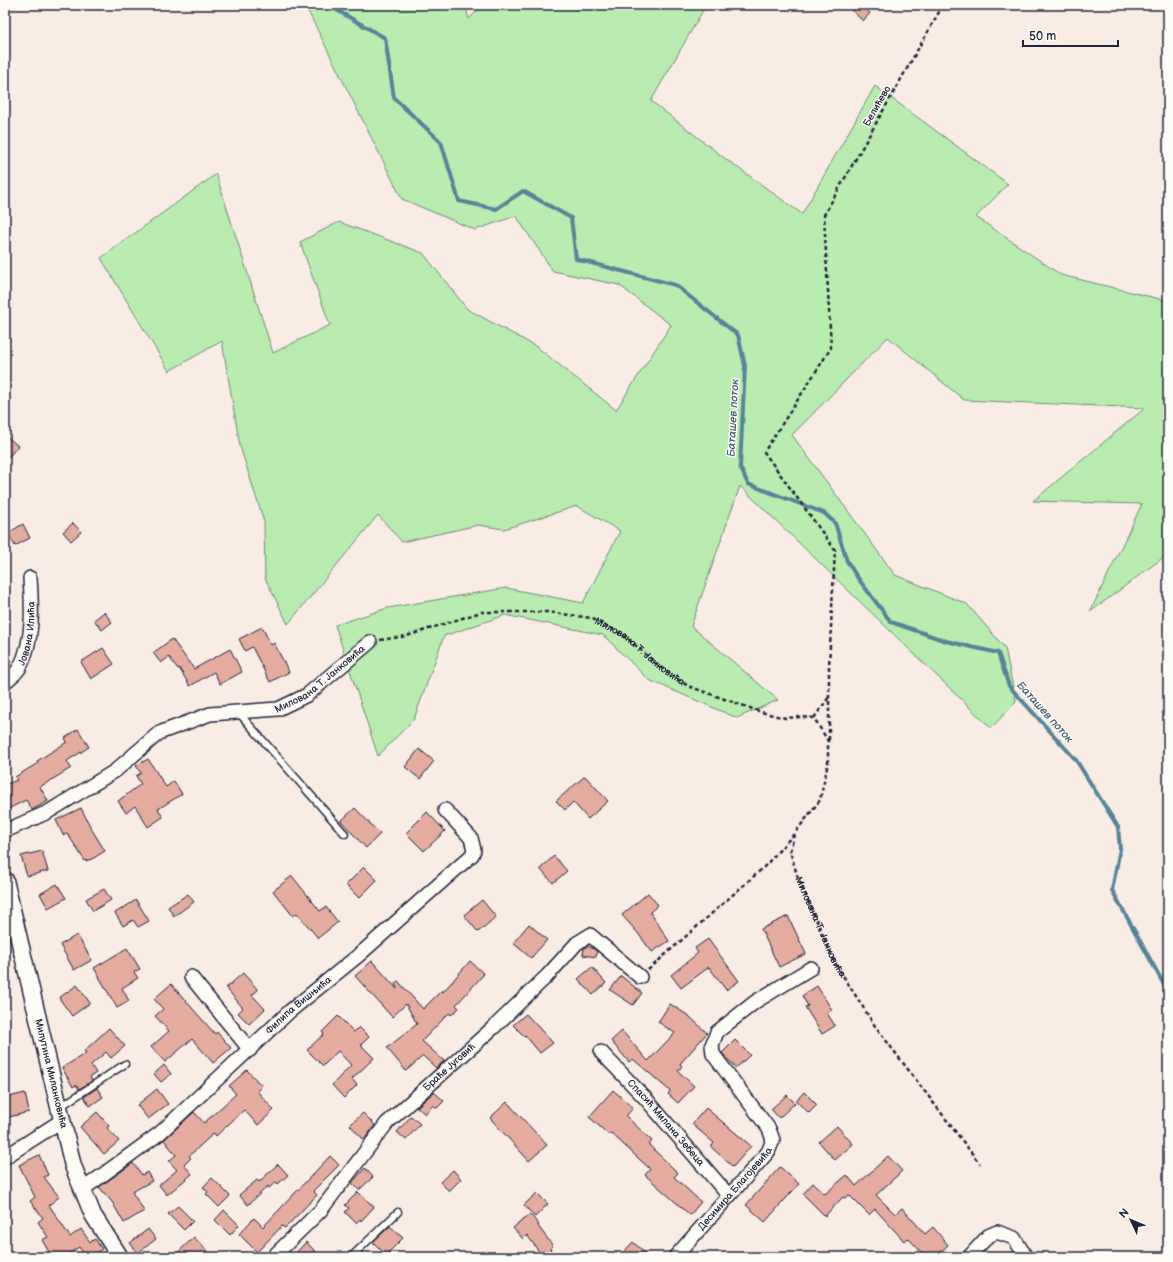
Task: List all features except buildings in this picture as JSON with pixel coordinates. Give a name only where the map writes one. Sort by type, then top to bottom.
[{"type":"street","name":"Јована Илића","points":[[5,682],[20,668],[28,643],[32,610],[30,578]]},
{"type":"street","name":"Милована Т. Јанковића","points":[[5,831],[48,812],[115,772],[159,733],[210,714],[278,709],[307,695],[370,642]]},
{"type":"street","name":"Филипа Вишњића","points":[[82,1190],[160,1133],[290,1011],[359,955],[472,855],[474,850],[471,838],[445,810]]},
{"type":"street","name":"Милутина Миланковића","points":[[5,880],[73,1166],[93,1215],[120,1257]]},
{"type":"street","name":"Браће Југовић","points":[[273,1257],[321,1210],[387,1123],[494,1027],[547,976],[576,943],[590,935],[640,976]]},
{"type":"street","name":"Десимира Благојевића","points":[[675,1257],[768,1152],[773,1140],[769,1129],[713,1054],[712,1040],[717,1032],[756,1002],[811,968]]},
{"type":"street","points":[[191,977],[250,1050]]},
{"type":"street","name":"Спасић Милана Зебеца","points":[[601,1052],[646,1099],[729,1196]]},
{"type":"street","points":[[5,1157],[60,1114]]},
{"type":"street","points":[[969,1257],[988,1236],[997,1232],[1014,1238],[1026,1257]]},
{"type":"lane","points":[[238,712],[345,834]]},
{"type":"lane","points":[[60,1114],[125,1064]]},
{"type":"lane","points":[[351,1257],[398,1212]]},
{"type":"path","name":"Белићево","points":[[824,215],[944,5]]},
{"type":"path","name":"Милована Т. Јанковића","points":[[824,215],[831,348],[764,452],[835,550],[828,763],[820,800],[795,833],[790,851],[796,875],[835,963],[875,1026],[980,1164]]},
{"type":"path","name":"Милована Т. Јанковића","points":[[370,642],[407,636],[481,612],[548,612],[591,618],[625,636],[660,667],[688,686],[761,712],[785,718],[814,718]]},
{"type":"path","points":[[828,741],[814,718],[829,697]]},
{"type":"path","points":[[640,976],[763,868],[795,833]]},
{"type":"green space","points":[[305,5],[465,5],[469,19],[483,5],[706,5],[651,101],[723,157],[802,214],[875,86],[1008,184],[976,217],[1061,275],[1168,301],[1168,554],[1090,612],[1142,504],[1033,501],[1145,408],[964,400],[888,337],[792,435],[895,575],[967,604],[1005,648],[1016,702],[991,728],[740,486],[691,626],[778,700],[737,718],[649,680],[603,635],[505,615],[444,636],[414,719],[378,756],[335,625],[388,608],[506,588],[583,603],[620,531],[577,506],[504,529],[478,525],[402,542],[378,515],[288,624],[265,578],[264,522],[240,446],[222,341],[169,371],[101,258],[216,174],[273,353],[330,325],[300,242],[339,222],[423,253],[467,309],[537,347],[616,410],[671,325],[619,285],[553,271],[516,216],[475,230],[402,199]]},
{"type":"waterway","name":"Баташев поток","points":[[328,5],[385,38],[394,98],[441,142],[459,201],[496,209],[523,191],[571,218],[576,259],[675,285],[738,335],[745,366],[740,467],[748,484],[824,513],[835,523],[847,561],[857,577],[891,622],[946,641],[998,653],[1009,686],[1076,760],[1118,827],[1120,849],[1112,890],[1168,992]]}]
